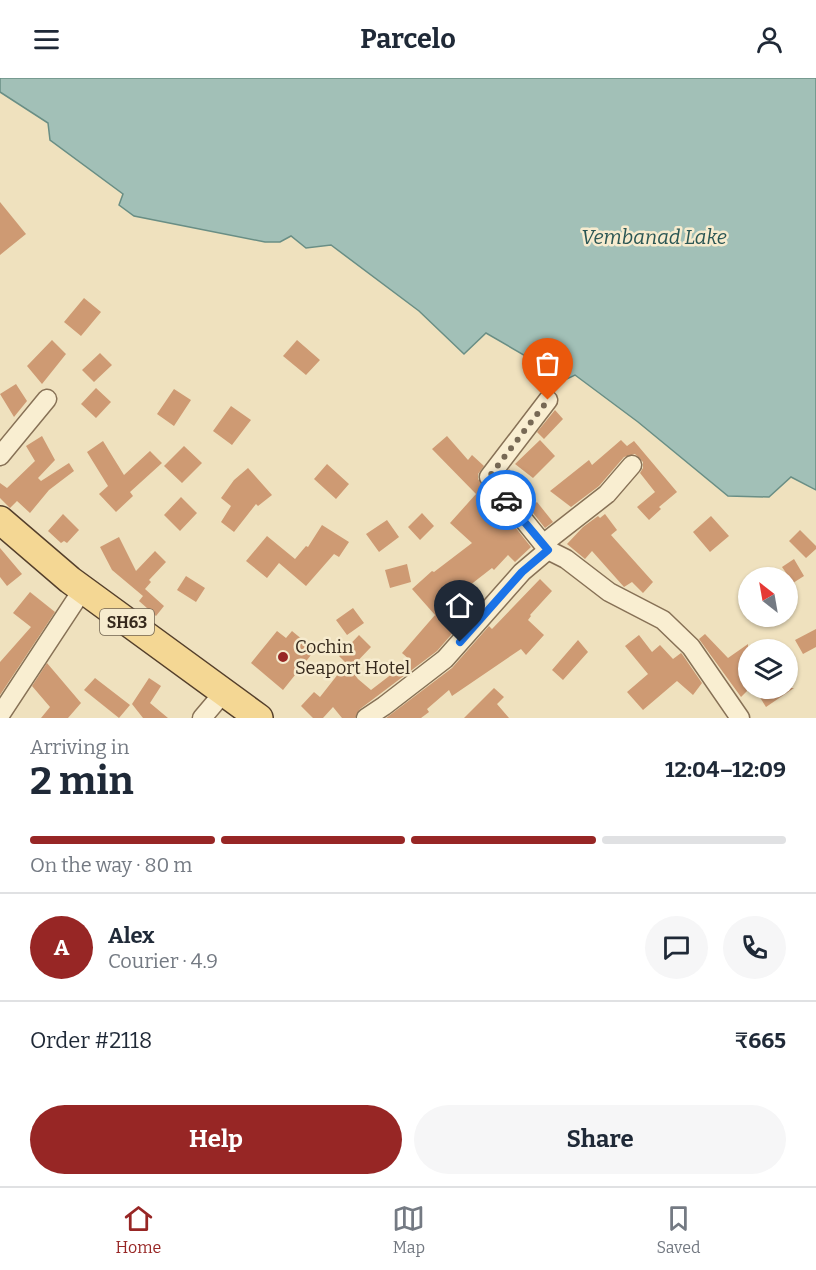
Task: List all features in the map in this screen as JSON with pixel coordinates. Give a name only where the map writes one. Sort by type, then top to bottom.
[{"type":"main road","name":"SH63","points":[[0,520],[83,589],[259,718]]},
{"type":"street","points":[[0,456],[47,399]]},
{"type":"street","points":[[548,400],[489,477],[546,547],[566,559],[609,592],[663,620],[691,647],[740,718]]},
{"type":"street","points":[[366,718],[445,659],[546,547],[607,494],[632,465]]},
{"type":"street","points":[[0,715],[83,589]]},
{"type":"street","points":[[202,718],[224,692]]},
{"type":"water","name":"Vembanad Lake","points":[[0,78],[816,78],[816,490],[791,477],[769,497],[728,496],[638,422],[575,375],[552,386],[532,377],[541,365],[486,333],[464,354],[419,311],[331,245],[306,248],[291,236],[280,242],[265,242],[134,216],[119,205],[123,194],[50,140],[48,123],[0,92]]},
{"type":"building","points":[[0,202],[26,234],[0,255]]},
{"type":"building","points":[[84,298],[101,312],[81,336],[64,322]]},
{"type":"building","points":[[52,340],[66,354],[42,384],[27,366]]},
{"type":"building","points":[[297,340],[320,360],[306,375],[283,356]]},
{"type":"building","points":[[100,353],[112,365],[94,382],[82,370]]},
{"type":"building","points":[[16,384],[27,401],[14,417],[0,394]]},
{"type":"building","points":[[96,388],[111,402],[96,418],[81,404]]},
{"type":"building","points":[[174,389],[191,400],[174,426],[157,414]]},
{"type":"building","points":[[231,406],[251,420],[232,445],[213,431]]},
{"type":"building","points":[[555,410],[563,419],[544,439],[537,432]]},
{"type":"building","points":[[42,436],[55,460],[38,478],[41,481],[69,463],[74,471],[49,490],[30,513],[17,501],[10,508],[0,498],[0,483],[7,488],[35,461],[26,446]]},
{"type":"building","points":[[447,436],[468,460],[472,455],[484,466],[478,474],[478,479],[501,509],[495,515],[505,527],[511,522],[531,547],[515,562],[508,555],[494,570],[492,568],[456,596],[472,611],[437,651],[360,709],[355,718],[342,718],[333,707],[323,718],[313,718],[301,706],[314,692],[320,697],[346,664],[371,690],[410,660],[402,653],[435,615],[412,589],[432,571],[434,572],[472,543],[450,523],[476,494],[432,449]]},
{"type":"building","points":[[540,440],[555,456],[533,478],[515,464]]},
{"type":"building","points":[[621,440],[627,446],[634,441],[677,492],[659,507],[661,509],[649,520],[637,507],[655,492],[640,473],[643,462],[635,454],[624,457],[599,486],[571,507],[550,491],[589,460],[592,465]]},
{"type":"building","points":[[103,441],[124,475],[150,451],[162,463],[130,492],[133,496],[116,512],[99,494],[108,486],[87,452]]},
{"type":"building","points":[[184,446],[202,463],[182,483],[164,466]]},
{"type":"building","points":[[327,464],[349,484],[336,499],[314,479]]},
{"type":"building","points":[[248,468],[272,495],[258,506],[256,504],[234,532],[221,522],[231,506],[221,498],[234,480]]},
{"type":"building","points":[[509,469],[524,487],[517,494],[503,477]]},
{"type":"building","points":[[181,497],[197,513],[180,531],[164,515]]},
{"type":"building","points":[[537,502],[553,522],[545,528],[529,508]]},
{"type":"building","points":[[422,513],[434,526],[420,540],[408,527]]},
{"type":"building","points":[[63,514],[79,530],[67,543],[64,541],[61,543],[48,531]]},
{"type":"building","points":[[605,514],[617,530],[611,535],[653,582],[643,593],[632,582],[624,587],[592,551],[585,559],[567,544],[583,527],[598,516],[600,518]]},
{"type":"building","points":[[711,516],[729,536],[710,552],[693,532]]},
{"type":"building","points":[[387,520],[399,537],[379,552],[366,534]]},
{"type":"building","points":[[322,525],[349,542],[339,557],[334,554],[306,586],[279,563],[267,578],[246,561],[267,536],[295,559],[306,546],[308,547]]},
{"type":"building","points":[[800,530],[816,546],[816,549],[806,558],[789,541]]},
{"type":"building","points":[[119,537],[136,571],[155,551],[166,562],[149,580],[151,582],[145,589],[164,606],[156,616],[139,601],[143,596],[112,570],[100,547]]},
{"type":"building","points":[[0,548],[22,574],[7,586],[0,577]]},
{"type":"building","points":[[794,559],[804,576],[798,580],[798,567],[782,567]]},
{"type":"building","points":[[407,564],[411,582],[390,588],[385,570]]},
{"type":"building","points":[[186,576],[205,588],[196,602],[177,590]]},
{"type":"building","points":[[540,579],[552,591],[528,620],[544,635],[526,655],[521,649],[452,696],[449,690],[427,709],[429,712],[421,718],[386,718],[452,668],[489,626],[492,629]]},
{"type":"building","points":[[30,592],[55,612],[0,695],[0,662],[31,627],[13,613]]},
{"type":"building","points":[[353,608],[364,623],[347,635],[336,620]]},
{"type":"building","points":[[816,629],[816,647],[803,654],[797,639]]},
{"type":"building","name":"Cochin Seaport Hotel","points":[[277,631],[286,638],[292,631],[315,650],[283,690],[251,663]]},
{"type":"building","points":[[705,634],[728,658],[738,651],[738,693],[699,639]]},
{"type":"building","points":[[359,635],[371,647],[351,668],[339,656]]},
{"type":"building","points":[[639,635],[652,652],[660,645],[673,659],[682,654],[702,683],[693,695],[677,681],[643,710],[627,692],[648,674],[625,646]]},
{"type":"building","points":[[578,640],[588,652],[563,680],[552,670]]},
{"type":"building","points":[[47,663],[81,703],[68,718],[41,718],[50,707],[32,686]]},
{"type":"building","points":[[95,678],[130,705],[119,718],[84,690]]},
{"type":"building","points":[[149,678],[161,686],[150,703],[168,718],[143,718],[132,704]]},
{"type":"building","points":[[494,688],[504,697],[497,704],[509,718],[464,718]]},
{"type":"building","points":[[761,699],[778,699],[766,707]]},
{"type":"way so far","points":[[506,500],[489,477],[548,400]]},
{"type":"place","name":"Cochin Seaport Hotel","points":[[283,657]]},
{"type":"route","points":[[460,642],[522,572],[548,550],[506,500]]}]
